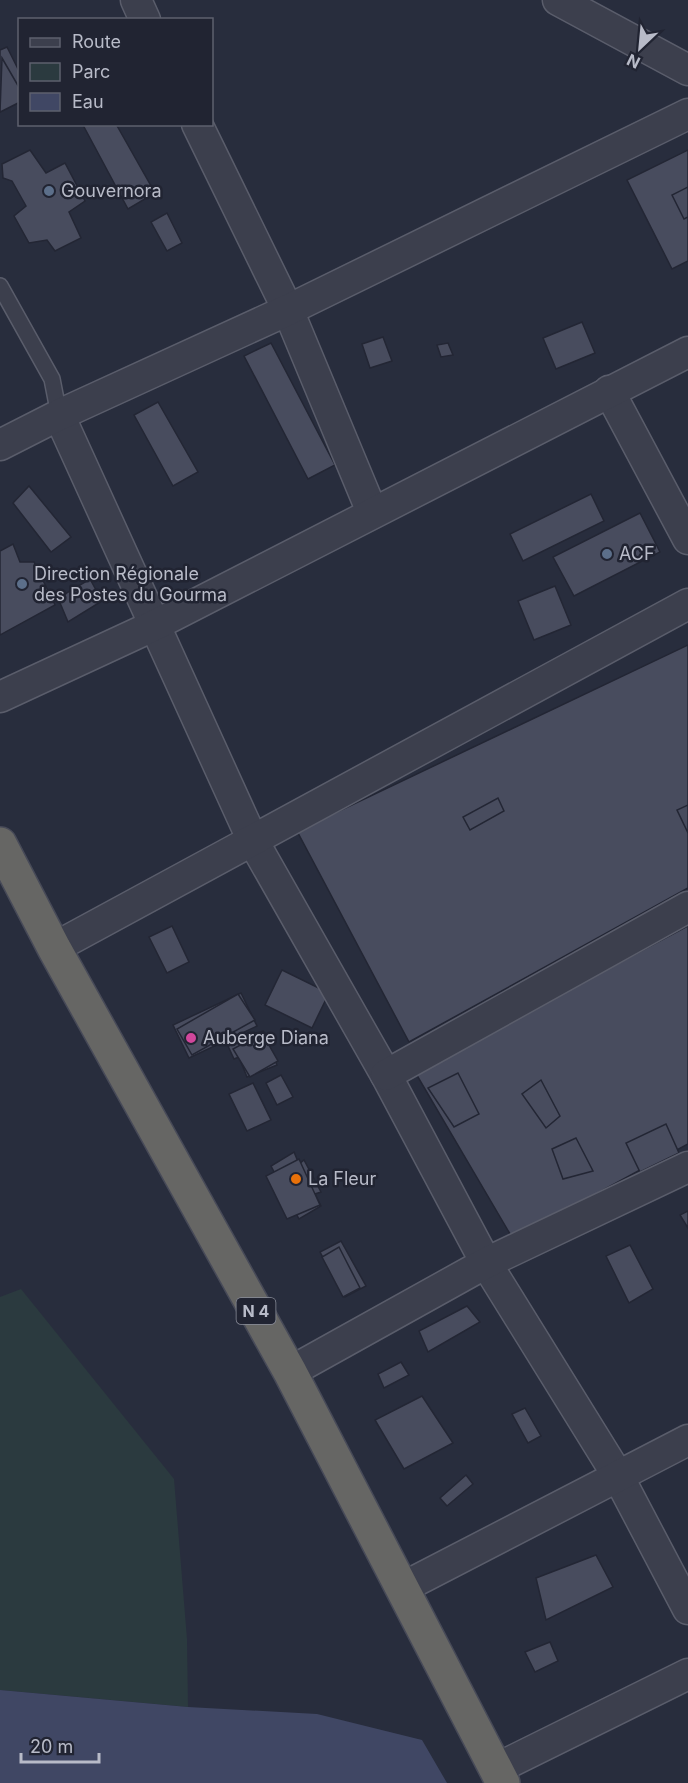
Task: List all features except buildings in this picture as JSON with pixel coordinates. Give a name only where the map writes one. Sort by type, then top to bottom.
[{"type":"highway","name":"N 4","points":[[0,844],[54,948],[290,1372],[499,1776]]},
{"type":"street","points":[[136,0],[144,18]]},
{"type":"street","points":[[558,0],[688,70]]},
{"type":"street","points":[[0,445],[59,415],[288,310],[688,114]]},
{"type":"street","points":[[198,126],[288,310],[372,512]]},
{"type":"street","points":[[0,697],[153,626],[688,352]]},
{"type":"street","points":[[609,391],[688,539]]},
{"type":"street","points":[[59,415],[153,626],[253,841],[386,1075],[486,1263],[618,1476],[688,1609]]},
{"type":"street","points":[[54,948],[688,604]]},
{"type":"street","points":[[386,1075],[688,907]]},
{"type":"street","points":[[290,1372],[486,1263],[688,1167]]},
{"type":"street","points":[[402,1588],[688,1440]]},
{"type":"street","points":[[499,1776],[688,1674]]},
{"type":"lane","points":[[0,286],[52,379],[59,415]]},
{"type":"green space","points":[[21,1289],[174,1479],[187,1639],[188,1707],[0,1690],[0,1297]]},
{"type":"water","points":[[0,1690],[188,1707],[317,1714],[422,1740],[447,1783],[0,1783]]},
{"type":"place","name":"Gouvernora","points":[[49,191]]},
{"type":"place","name":"ACF","points":[[607,554]]},
{"type":"place","name":"Direction Régionale des Postes du Gourma","points":[[22,584]]},
{"type":"place","name":"Auberge Diana","points":[[191,1038]]},
{"type":"place","name":"La Fleur","points":[[296,1179]]}]
